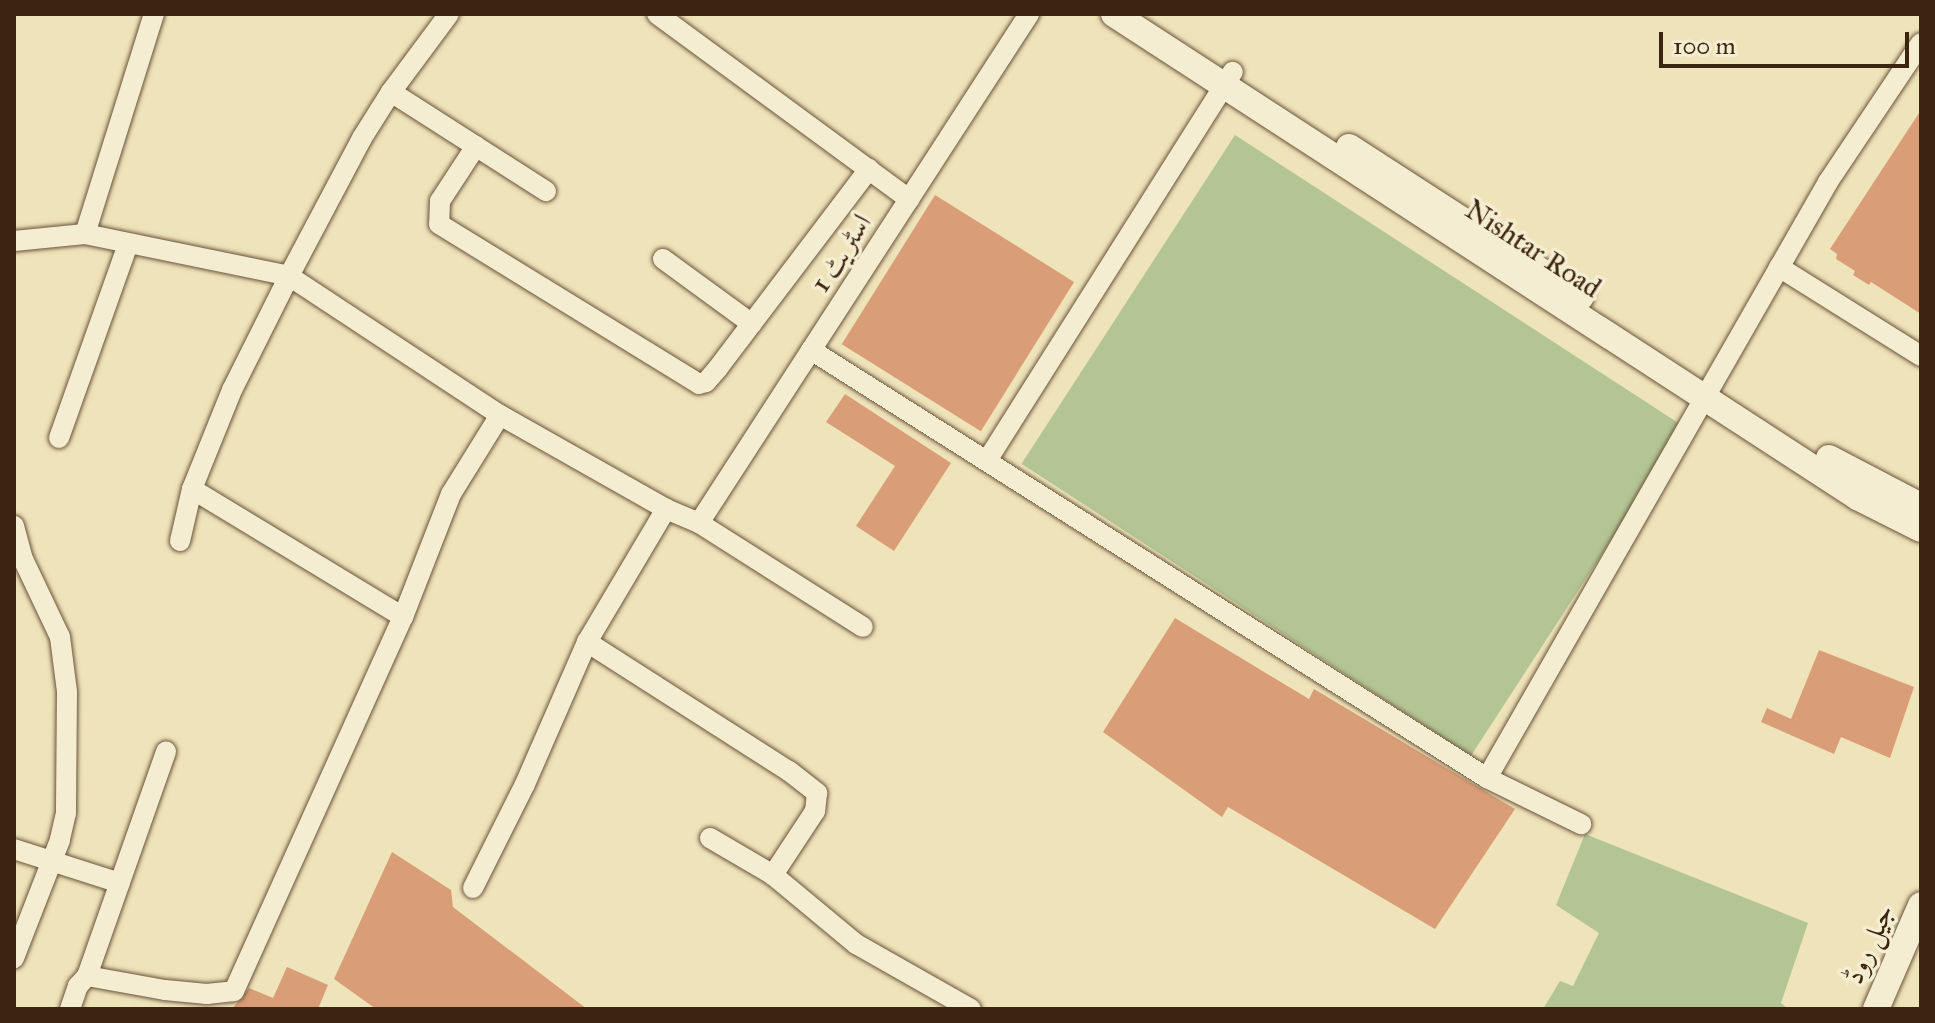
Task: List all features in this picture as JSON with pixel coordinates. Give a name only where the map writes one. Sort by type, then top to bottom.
[{"type":"main road","name":"Nishtar Road","points":[[1114,14],[1228,79],[1706,391],[1859,498],[1921,529]]},
{"type":"main road","name":"Nishtar Road","points":[[1145,14],[1228,79]]},
{"type":"main road","name":"Nishtar Road","points":[[1706,391],[1856,475],[1921,506]]},
{"type":"main road","name":"جیل روڈ","points":[[1876,1009],[1921,905]]},
{"type":"street","points":[[85,234],[154,14]]},
{"type":"street","points":[[180,541],[192,489],[232,390],[289,276],[362,138],[391,92],[449,14]]},
{"type":"street","points":[[657,14],[909,199]]},
{"type":"street","name":"اسٹریٹ 1","points":[[699,523],[1029,14]]},
{"type":"street","points":[[1487,778],[1828,182],[1921,43]]},
{"type":"street","points":[[988,459],[1228,79]]},
{"type":"street","points":[[391,92],[546,191]]},
{"type":"street","points":[[476,146],[440,201],[437,218],[444,230],[699,384],[706,382],[752,324],[869,169]]},
{"type":"street","points":[[14,241],[85,234],[289,276],[500,415],[666,509],[699,523],[863,627]]},
{"type":"street","points":[[59,438],[128,244]]},
{"type":"street","points":[[663,259],[752,324]]},
{"type":"street","points":[[1779,267],[1921,356]]},
{"type":"street","points":[[811,350],[988,459],[1487,778],[1581,824]]},
{"type":"street","points":[[87,976],[165,990],[207,994],[234,991],[403,617],[451,494],[500,415]]},
{"type":"street","points":[[192,489],[403,617]]},
{"type":"street","points":[[473,888],[525,784],[587,642],[666,509]]},
{"type":"street","points":[[14,526],[23,559],[60,637],[65,678],[66,813],[14,958]]},
{"type":"street","points":[[587,642],[789,771],[817,793],[815,811],[773,875]]},
{"type":"street","points":[[70,1009],[78,986],[87,976],[166,752]]},
{"type":"street","points":[[710,838],[773,875],[856,944],[971,1009]]},
{"type":"street","points":[[14,849],[120,883]]},
{"type":"green space","points":[[1235,135],[1685,427],[1471,756],[1022,464]]},
{"type":"green space","points":[[1585,834],[1808,923],[1781,1003],[1788,1009],[1543,1009],[1560,981],[1573,986],[1599,933],[1556,905]]},
{"type":"building","points":[[1921,110],[1921,314],[1871,282],[1869,285],[1853,275],[1855,271],[1836,259],[1837,254],[1830,249]]},
{"type":"building","points":[[935,195],[1074,282],[981,431],[842,344]]},
{"type":"building","points":[[845,394],[951,463],[894,551],[856,526],[895,466],[826,422]]},
{"type":"building","points":[[1175,618],[1309,699],[1314,689],[1515,809],[1435,929],[1228,807],[1222,817],[1103,732]]},
{"type":"building","points":[[1819,650],[1914,687],[1890,758],[1841,737],[1834,754],[1761,722],[1767,708],[1791,719]]},
{"type":"building","points":[[392,852],[451,890],[453,907],[587,1009],[376,1009],[334,979]]},
{"type":"building","points":[[287,967],[328,985],[318,1009],[232,1009],[249,988],[273,998]]}]
